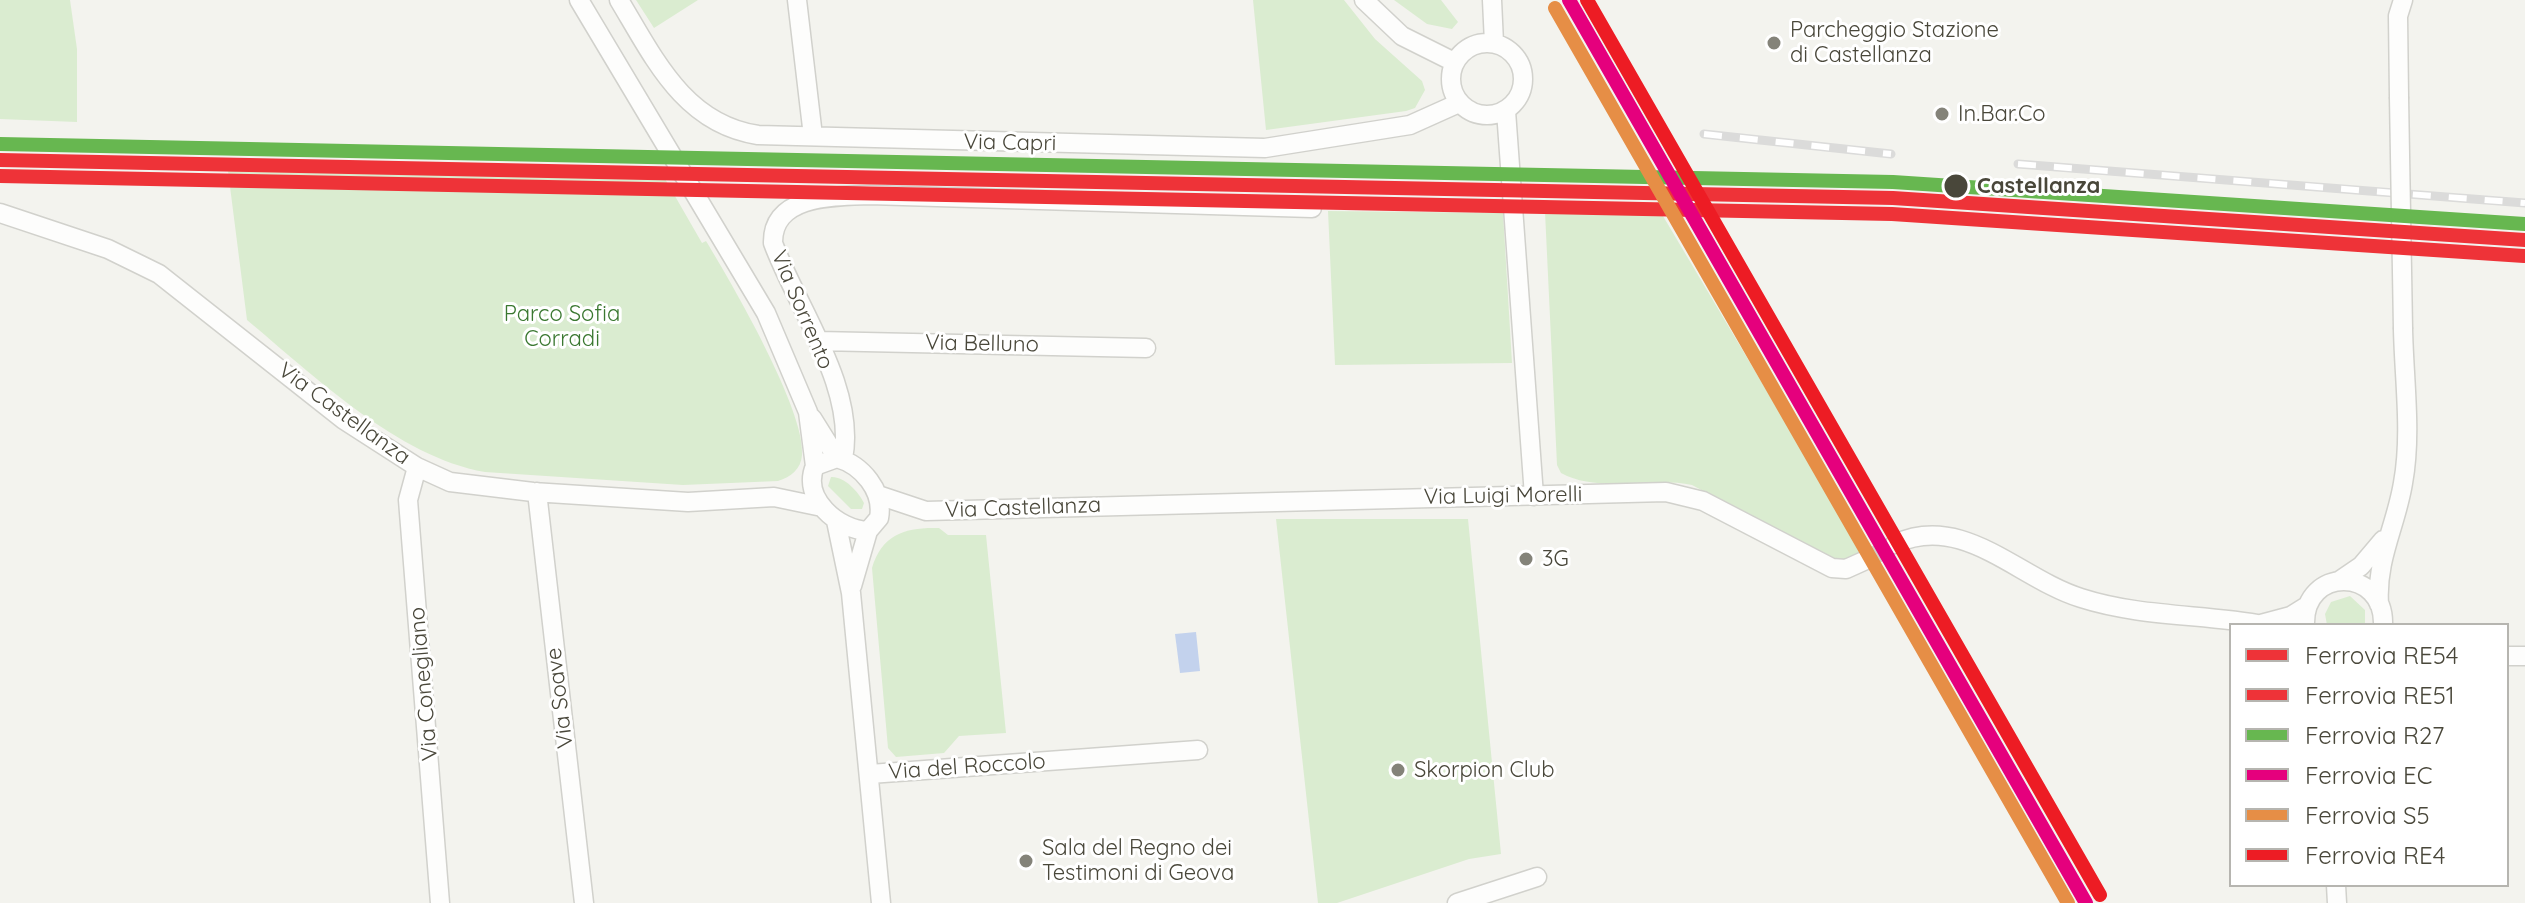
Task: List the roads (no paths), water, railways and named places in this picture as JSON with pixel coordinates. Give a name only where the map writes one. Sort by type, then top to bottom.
[{"type":"street","points":[[579,0],[740,265],[787,357],[808,412],[840,458],[864,474],[878,495],[880,511],[873,528],[836,521],[822,507],[813,472],[808,412]]},
{"type":"street","name":"Via Capri","points":[[619,0],[683,98],[714,122],[745,133],[1265,148],[1410,125],[1459,103]]},
{"type":"street","points":[[797,0],[813,136]]},
{"type":"street","points":[[1364,0],[1402,36],[1454,62]]},
{"type":"street","points":[[1492,0],[1494,43]]},
{"type":"street","points":[[2383,618],[2379,565],[2399,502],[2405,467],[2398,16],[2403,0]]},
{"type":"street","points":[[1494,43],[1515,56],[1523,79],[1521,91],[1506,111],[1486,116],[1466,110],[1459,103],[1450,83],[1454,62],[1471,46],[1494,43]]},
{"type":"street","points":[[1506,111],[1511,146],[1534,496]]},
{"type":"street","name":"Via Sorrento","points":[[840,458],[847,426],[818,341],[773,243],[779,221],[799,203],[869,195],[1312,208]]},
{"type":"street","name":"Via Castellanza","points":[[0,213],[108,249],[159,274],[249,342],[322,404],[417,467],[459,484],[688,502],[774,497],[822,507]]},
{"type":"street","name":"Via Belluno","points":[[818,341],[1146,348]]},
{"type":"street","points":[[813,472],[840,458]]},
{"type":"street","name":"Via Conegliano","points":[[417,467],[408,500],[440,903]]},
{"type":"street","name":"Via Castellanza","points":[[774,497],[813,472]]},
{"type":"street","name":"Via Soave","points":[[537,492],[584,903]]},
{"type":"street","name":"Via Luigi Morelli","points":[[1120,506],[1658,492],[1687,495],[1832,568],[1846,569],[1866,560]]},
{"type":"street","name":"Via Castellanza","points":[[878,495],[926,511]]},
{"type":"street","name":"Via Castellanza","points":[[873,528],[926,511],[1120,506]]},
{"type":"street","name":"Via del Roccolo","points":[[836,521],[851,593],[870,774],[1198,750]]},
{"type":"street","name":"Via del Roccolo","points":[[851,593],[873,528]]},
{"type":"street","points":[[1895,544],[1926,533],[1947,534],[1977,546],[2038,581],[2084,599],[2121,608],[2246,623]]},
{"type":"street","points":[[2269,623],[2291,616],[2306,616],[2320,588],[2339,581],[2368,559],[2387,535]]},
{"type":"street","points":[[2339,581],[2363,585],[2383,618]]},
{"type":"street","points":[[870,774],[881,903]]},
{"type":"street","points":[[1457,903],[1537,877]]},
{"type":"water","points":[[1196,632],[1200,671],[1180,673],[1175,634]]},
{"type":"tunnel","points":[[1866,560],[1895,544]]},
{"type":"railway","points":[[1704,134],[1891,154]]},
{"type":"railway","points":[[2018,164],[2525,203]]},
{"type":"rail line","name":"EC","points":[[1569,0],[2086,903]]},
{"type":"rail line","name":"RE4","points":[[1587,0],[2100,895]]},
{"type":"rail line","name":"S5","points":[[1555,8],[2068,903]]},
{"type":"rail line","name":"R27","points":[[0,144],[1893,182],[2525,224]]},
{"type":"rail line","name":"RE54","points":[[0,160],[1893,198],[2525,240]]},
{"type":"rail line","name":"RE51","points":[[0,176],[1892,214],[2524,256]]},
{"type":"place","name":"Parcheggio Stazione di Castellanza","points":[[1774,43]]},
{"type":"place","name":"In.Bar.Co","points":[[1942,114]]},
{"type":"place","name":"Castellanza","points":[[1956,186]]},
{"type":"place","name":"3G","points":[[1526,559]]},
{"type":"place","name":"Skorpion Club","points":[[1398,770]]},
{"type":"place","name":"Sala del Regno dei Testimoni di Geova","points":[[1026,861]]},
{"type":"park label","name":"Parco Sofia Corradi","points":[[562,326]]}]
